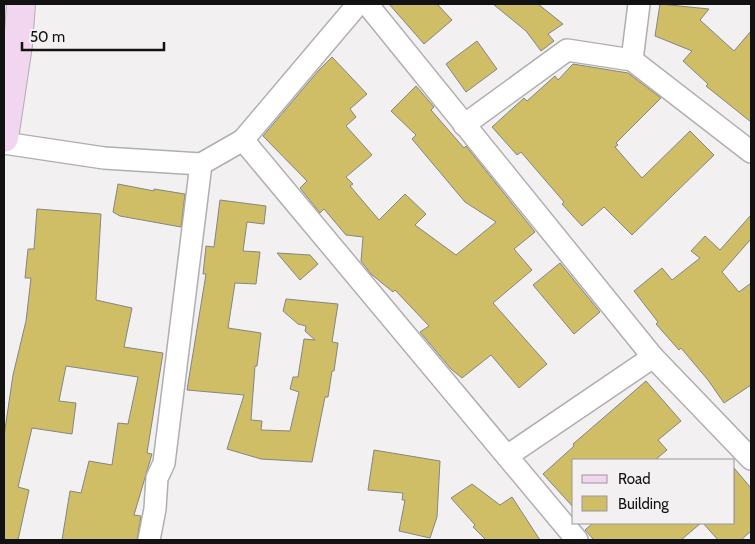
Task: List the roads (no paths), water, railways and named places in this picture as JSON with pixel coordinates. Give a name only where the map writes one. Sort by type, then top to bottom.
[{"type":"street","points":[[4,138],[18,45],[20,4]]},
{"type":"street","points":[[4,143],[104,158],[201,164],[243,140],[358,4]]},
{"type":"street","points":[[367,4],[653,358],[751,459]]},
{"type":"street","points":[[632,60],[639,4]]},
{"type":"street","points":[[464,125],[567,50],[632,60],[751,152]]},
{"type":"street","points":[[243,140],[577,540]]},
{"type":"street","points":[[149,540],[155,509],[157,478],[164,463],[201,164]]},
{"type":"street","points":[[507,456],[653,358]]}]
